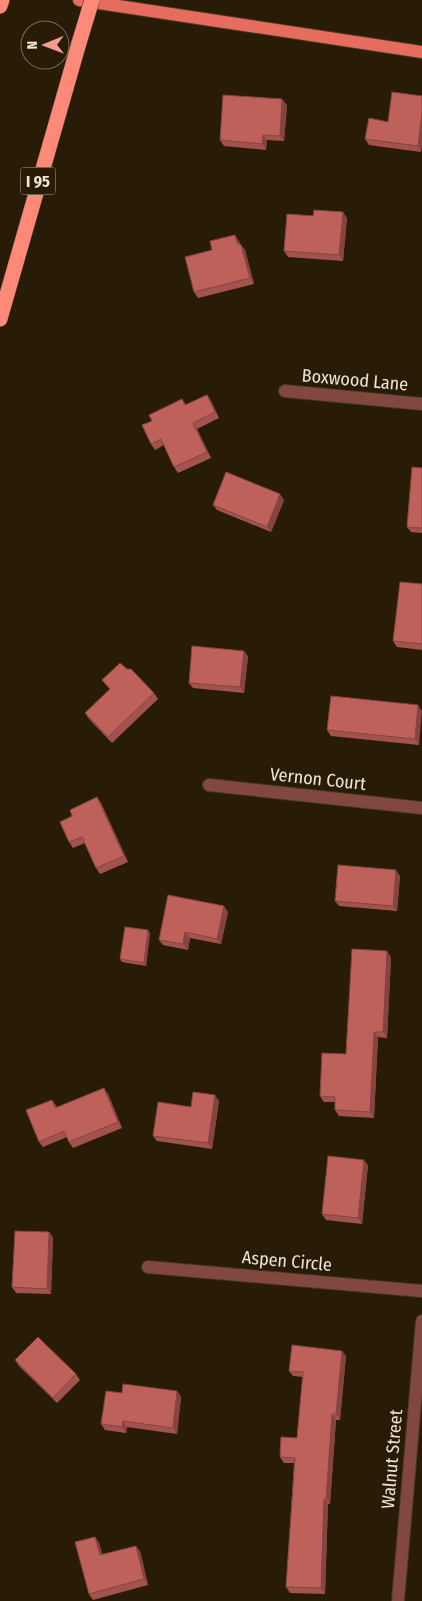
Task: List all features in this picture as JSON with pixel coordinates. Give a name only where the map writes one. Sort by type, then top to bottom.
[{"type":"highway","points":[[0,6],[2,0]]},
{"type":"highway","name":"I 95","points":[[0,319],[78,43],[92,0]]},
{"type":"main road","points":[[79,0],[422,52]]},
{"type":"street","name":"Boxwood Lane","points":[[285,391],[422,404]]},
{"type":"street","name":"Vernon Court","points":[[209,785],[422,808]]},
{"type":"street","name":"Aspen Circle","points":[[148,1267],[422,1291]]},
{"type":"street","name":"Walnut Street","points":[[398,1601],[422,1321]]},
{"type":"building","points":[[392,92],[422,96],[418,146],[365,139],[369,118],[388,122]]},
{"type":"building","points":[[223,95],[282,99],[280,136],[263,135],[262,144],[220,140]]},
{"type":"building","points":[[314,210],[343,212],[339,255],[284,251],[287,214],[313,216]]},
{"type":"building","points":[[235,235],[237,243],[241,245],[250,278],[194,292],[185,257],[212,250],[210,241]]},
{"type":"building","points":[[207,395],[215,412],[193,423],[207,452],[174,467],[161,439],[151,444],[142,425],[152,421],[149,415],[182,399],[185,405]]},
{"type":"building","points":[[412,467],[422,468],[422,528],[407,527]]},
{"type":"building","points":[[226,472],[280,494],[267,527],[213,505]]},
{"type":"building","points":[[400,582],[422,584],[422,644],[393,641]]},
{"type":"building","points":[[192,646],[244,651],[240,687],[189,683]]},
{"type":"building","points":[[120,663],[127,669],[131,669],[154,693],[108,737],[85,713],[110,689],[102,680]]},
{"type":"building","points":[[331,696],[418,705],[415,739],[327,730]]},
{"type":"building","points":[[97,797],[124,856],[96,868],[82,837],[69,842],[60,822],[72,816],[70,810]]},
{"type":"building","points":[[338,865],[396,870],[393,906],[335,901]]},
{"type":"building","points":[[168,895],[224,906],[217,939],[185,932],[183,944],[159,940]]},
{"type":"building","points":[[125,927],[148,930],[144,963],[120,959]]},
{"type":"building","points":[[352,949],[387,951],[383,1032],[374,1032],[370,1112],[335,1110],[335,1097],[320,1096],[322,1053],[346,1054]]},
{"type":"building","points":[[104,1088],[118,1122],[69,1142],[64,1131],[39,1142],[26,1110],[52,1100],[55,1108]]},
{"type":"building","points":[[193,1092],[215,1095],[208,1143],[153,1136],[158,1102],[191,1107]]},
{"type":"building","points":[[328,1156],[364,1160],[358,1218],[322,1214]]},
{"type":"building","points":[[15,1231],[49,1232],[47,1289],[12,1287]]},
{"type":"building","points":[[38,1337],[76,1374],[53,1398],[15,1360]]},
{"type":"building","points":[[292,1345],[342,1351],[336,1414],[332,1414],[326,1499],[324,1499],[321,1588],[286,1587],[295,1458],[280,1457],[281,1437],[297,1438],[303,1372],[289,1371]]},
{"type":"building","points":[[123,1384],[177,1391],[173,1428],[123,1421],[122,1427],[101,1424],[106,1391],[122,1393]]},
{"type":"building","points":[[95,1537],[100,1555],[136,1546],[144,1579],[89,1594],[75,1542]]}]
